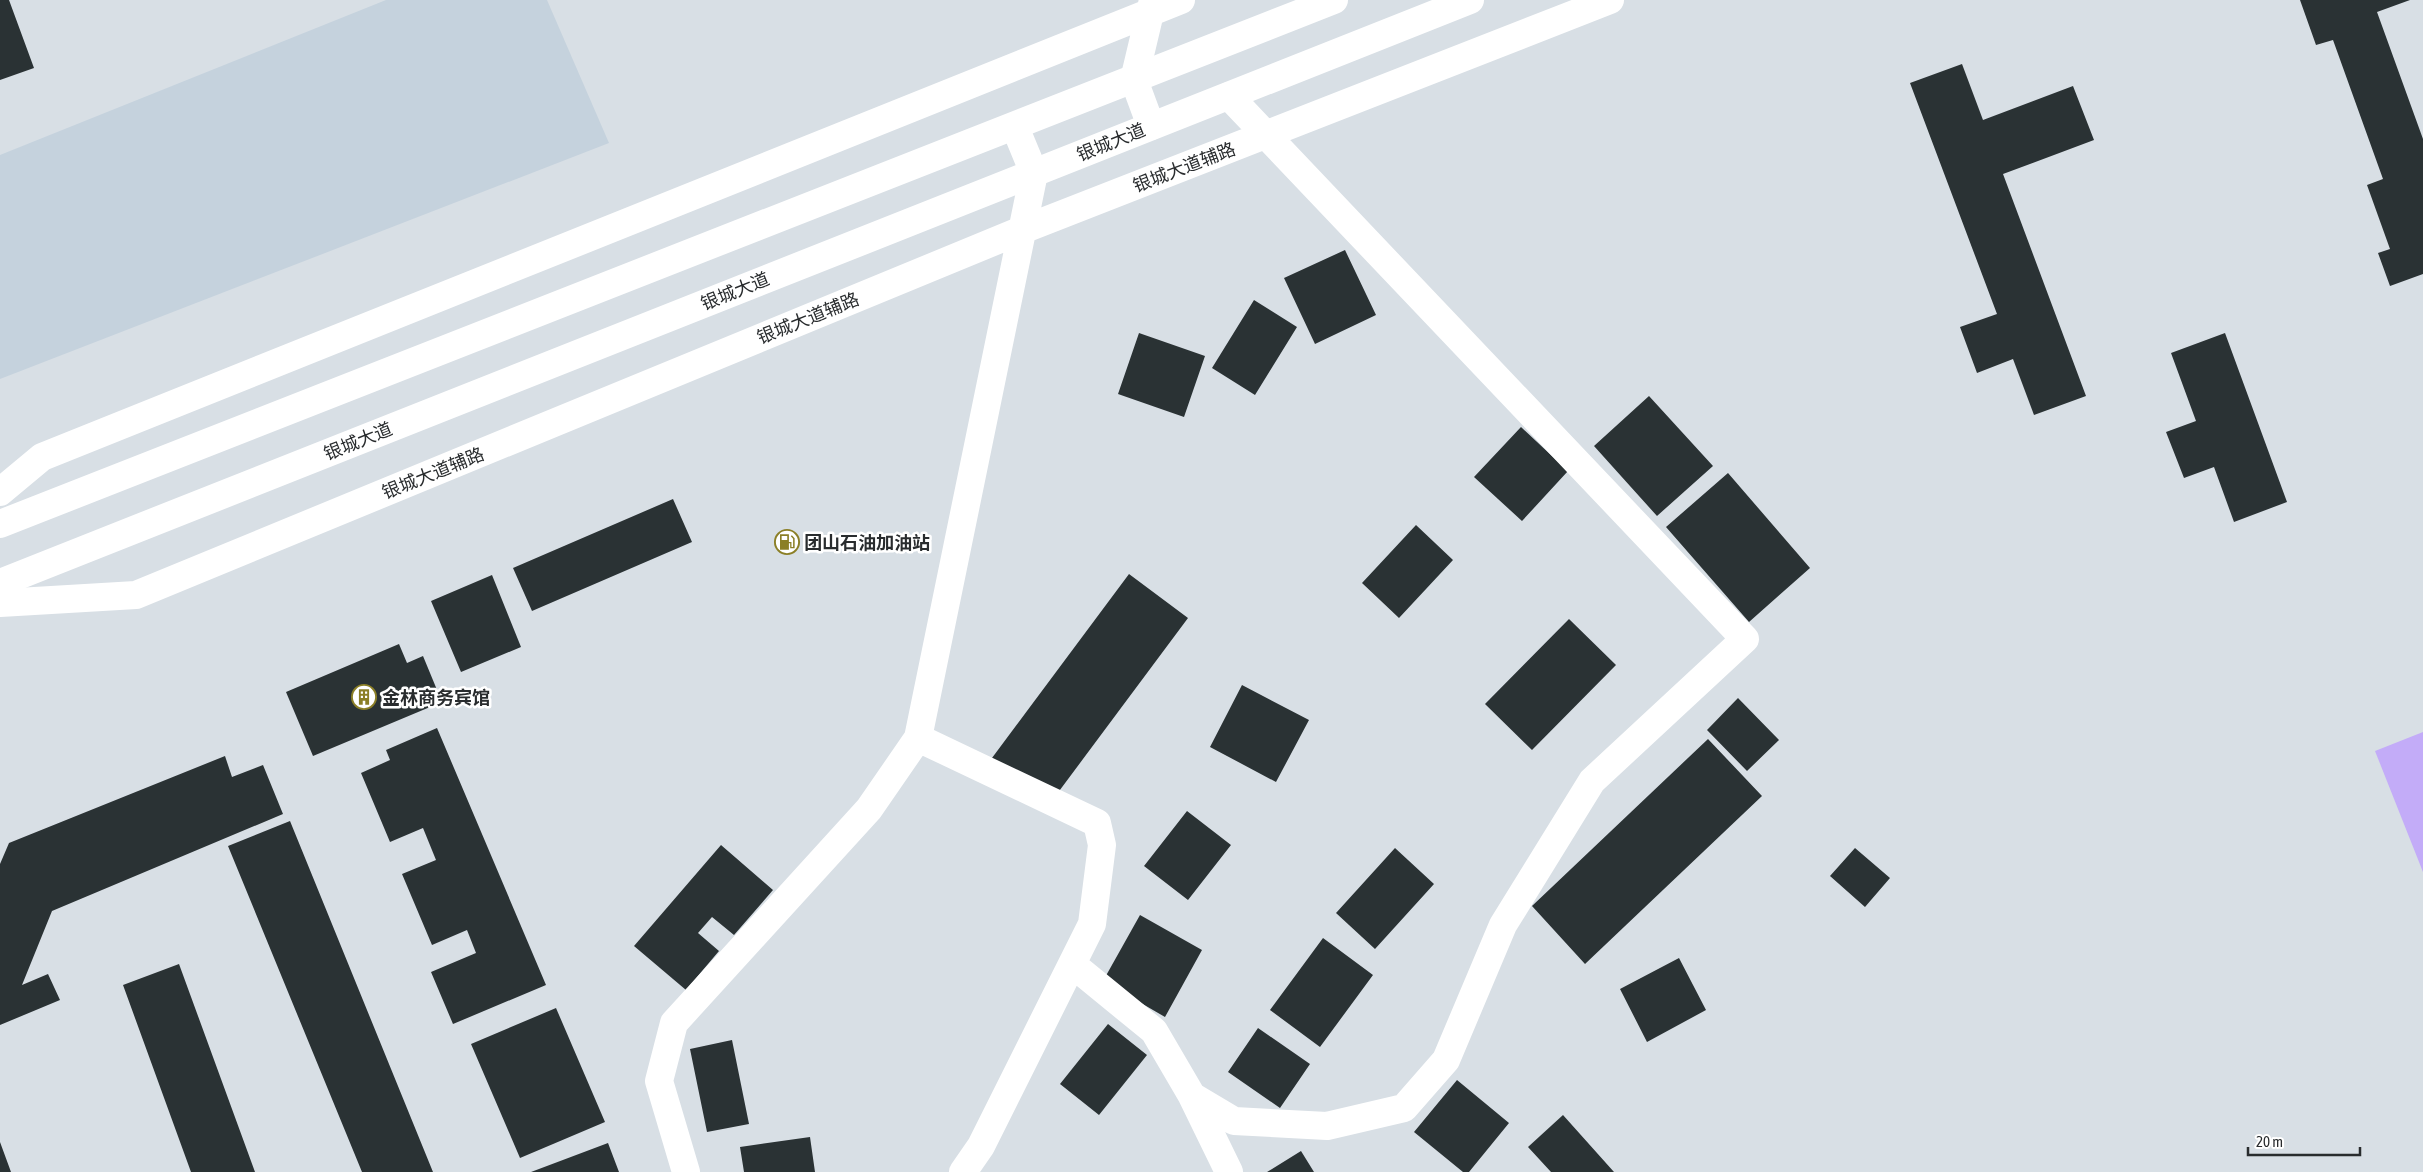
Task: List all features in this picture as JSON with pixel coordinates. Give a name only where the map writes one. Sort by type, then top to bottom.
[{"type":"street","points":[[0,492],[42,457],[1152,6],[1181,0]]},
{"type":"street","points":[[0,524],[1015,127],[1334,0]]},
{"type":"street","name":"银城大道","points":[[0,583],[1470,0]]},
{"type":"street","name":"银城大道辅路","points":[[0,603],[136,595],[1022,230],[1267,136],[1610,0]]},
{"type":"street","points":[[1150,126],[1134,80],[1152,6]]},
{"type":"street","points":[[1192,1096],[1234,1121],[1327,1126],[1404,1108],[1446,1060],[1503,925],[1592,781],[1745,639],[1229,96]]},
{"type":"street","points":[[686,1172],[659,1081],[674,1023],[869,809],[918,738],[1034,173],[1015,127]]},
{"type":"street","points":[[918,738],[1098,823],[1102,845],[1092,924],[981,1146],[963,1172]]},
{"type":"street","points":[[1072,964],[1154,1031],[1192,1096],[1229,1172]]},
{"type":"shaded area","points":[[386,0],[547,0],[609,143],[0,379],[0,155]]},
{"type":"shaded area","points":[[2423,732],[2423,872],[2375,751]]},
{"type":"building","points":[[0,0],[9,0],[34,68],[0,80]]},
{"type":"building","points":[[2300,0],[2410,0],[2377,12],[2423,139],[2423,274],[2390,286],[2378,253],[2390,249],[2367,185],[2383,179],[2333,40],[2316,45]]},
{"type":"building","points":[[1962,64],[1983,120],[2073,86],[2094,140],[2003,174],[2086,396],[2034,415],[2013,359],[1977,373],[1960,327],[1997,314],[1910,83]]},
{"type":"building","points":[[1345,250],[1376,315],[1315,344],[1284,278]]},
{"type":"building","points":[[1254,300],[1297,327],[1255,395],[1212,368]]},
{"type":"building","points":[[1139,333],[1205,356],[1184,417],[1118,394]]},
{"type":"building","points":[[2225,333],[2287,502],[2234,522],[2214,467],[2184,478],[2166,432],[2196,421],[2171,353]]},
{"type":"building","points":[[1649,396],[1713,466],[1657,516],[1594,446]]},
{"type":"building","points":[[1521,427],[1568,471],[1522,521],[1474,477]]},
{"type":"building","points":[[1728,473],[1810,568],[1749,622],[1666,527]]},
{"type":"building","points":[[673,499],[692,542],[532,611],[513,568]]},
{"type":"building","points":[[1416,525],[1453,560],[1399,618],[1362,583]]},
{"type":"building","points":[[1129,574],[1188,618],[1048,806],[989,762]]},
{"type":"building","points":[[492,575],[521,647],[461,672],[431,601]]},
{"type":"building","points":[[1569,619],[1616,665],[1532,750],[1485,704]]},
{"type":"building","name":"金林商务宾馆","points":[[399,644],[407,663],[423,656],[442,702],[313,756],[286,692]]},
{"type":"building","points":[[1242,685],[1309,720],[1276,782],[1210,747]]},
{"type":"building","points":[[1738,698],[1779,740],[1747,771],[1707,730]]},
{"type":"building","points":[[437,728],[546,985],[453,1024],[431,972],[476,953],[467,930],[432,945],[402,874],[436,860],[423,828],[390,842],[361,773],[390,760],[386,750]]},
{"type":"building","points":[[1708,739],[1762,796],[1585,964],[1532,906]]},
{"type":"building","points":[[225,756],[232,777],[263,765],[283,814],[52,911],[22,985],[48,974],[60,1000],[0,1025],[0,864],[9,843]]},
{"type":"building","points":[[1187,811],[1231,845],[1188,900],[1144,866]]},
{"type":"building","points":[[290,821],[433,1172],[362,1172],[228,846]]},
{"type":"building","points":[[721,845],[773,890],[734,935],[712,917],[698,933],[719,951],[686,990],[634,946]]},
{"type":"building","points":[[1395,848],[1434,884],[1375,949],[1336,913]]},
{"type":"building","points":[[1855,848],[1890,878],[1865,907],[1830,876]]},
{"type":"building","points":[[1140,915],[1202,950],[1165,1017],[1103,981]]},
{"type":"building","points":[[1323,938],[1373,975],[1320,1047],[1270,1010]]},
{"type":"building","points":[[1679,958],[1706,1010],[1647,1042],[1620,989]]},
{"type":"building","points":[[179,964],[255,1172],[191,1172],[123,985]]},
{"type":"building","points":[[556,1008],[605,1122],[520,1158],[471,1044]]},
{"type":"building","points":[[1108,1024],[1147,1055],[1099,1115],[1060,1084]]},
{"type":"building","points":[[1258,1028],[1310,1064],[1280,1108],[1228,1072]]},
{"type":"building","points":[[732,1040],[749,1124],[707,1132],[690,1049]]},
{"type":"building","points":[[1457,1080],[1509,1123],[1469,1172],[1463,1172],[1414,1132]]},
{"type":"building","points":[[1563,1115],[1614,1172],[1551,1172],[1528,1147]]},
{"type":"building","points":[[810,1137],[815,1172],[744,1172],[740,1147]]},
{"type":"building","points":[[0,1142],[11,1172],[0,1172]]},
{"type":"building","points":[[608,1143],[619,1172],[531,1172]]},
{"type":"building","points":[[1301,1151],[1314,1172],[1267,1172]]},
{"type":"place","name":"团山石油加油站","points":[[787,542]]},
{"type":"place","name":"金林商务宾馆","points":[[364,697]]}]
